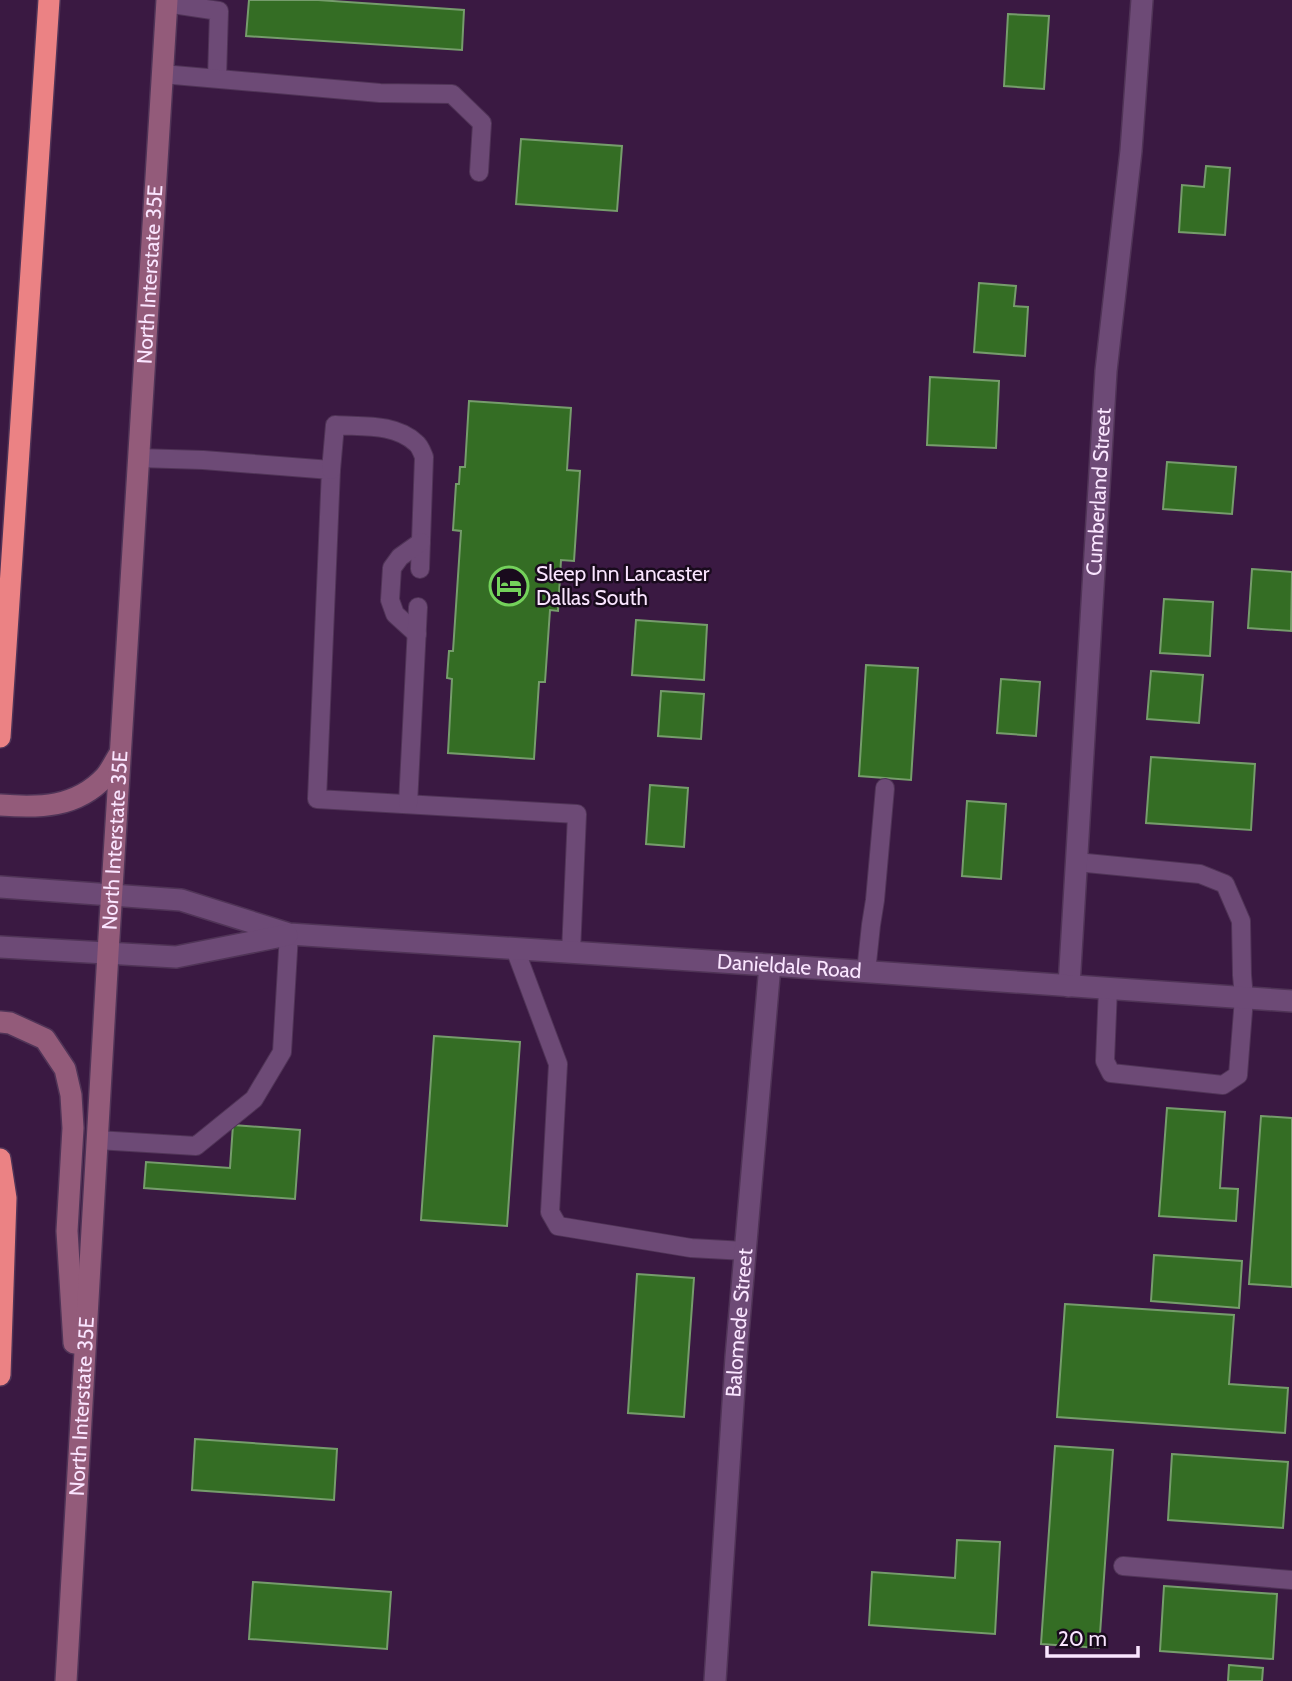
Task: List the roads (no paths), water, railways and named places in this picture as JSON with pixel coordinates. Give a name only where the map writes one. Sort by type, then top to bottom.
[{"type":"highway","points":[[0,737],[49,0]]},
{"type":"highway","points":[[0,1159],[6,1198],[0,1375]]},
{"type":"main road","name":"North Interstate 35E","points":[[66,1681],[167,1]]},
{"type":"main road","points":[[0,805],[28,807],[62,804],[87,792],[106,776],[121,752]]},
{"type":"main road","points":[[0,1022],[10,1023],[45,1040],[65,1069],[71,1095],[73,1128],[67,1231],[81,1447]]},
{"type":"street","name":"Cumberland Street","points":[[1069,986],[1106,372],[1131,151],[1142,0]]},
{"type":"street","name":"Danieldale Road","points":[[0,887],[181,900],[289,934],[1292,1001]]},
{"type":"street","name":"Danieldale Road","points":[[0,947],[176,957],[289,934]]},
{"type":"street","name":"Balomede Street","points":[[715,1681],[736,1357],[769,965]]},
{"type":"lane","points":[[167,1],[219,11],[217,78]]},
{"type":"lane","points":[[162,74],[380,93],[452,94],[482,123],[480,172]]},
{"type":"lane","points":[[420,569],[424,457],[419,444],[400,432],[335,425],[317,799],[577,814],[571,952]]},
{"type":"lane","points":[[139,458],[331,470]]},
{"type":"lane","points":[[417,634],[395,614],[390,600],[392,568],[400,557],[421,542]]},
{"type":"lane","points":[[408,804],[418,607]]},
{"type":"lane","points":[[866,972],[885,788]]},
{"type":"lane","points":[[1076,862],[1200,874],[1225,884],[1241,921],[1244,998],[1238,1075],[1223,1085],[1111,1073],[1105,1061],[1108,988]]},
{"type":"lane","points":[[97,1140],[196,1146],[254,1099],[282,1052],[289,934]]},
{"type":"lane","points":[[515,948],[558,1064],[550,1212],[558,1226],[691,1248],[745,1251]]},
{"type":"lane","points":[[1123,1566],[1292,1580]]},
{"type":"place","name":"Sleep Inn Lancaster Dallas South","points":[[509,586]]}]
